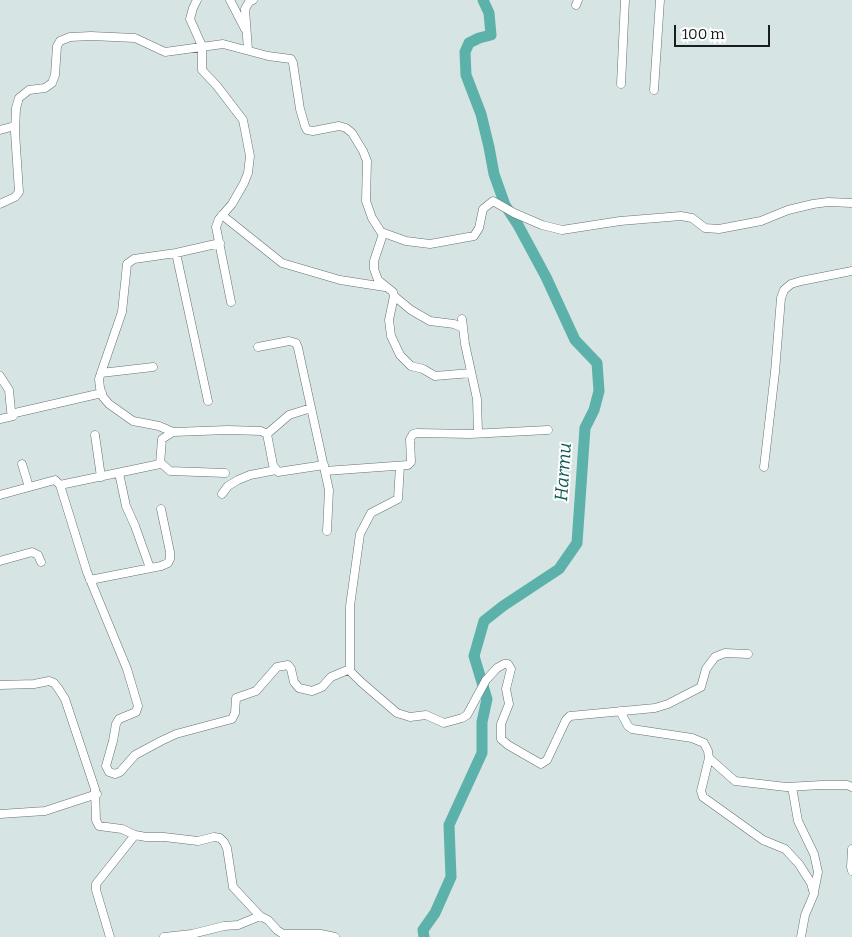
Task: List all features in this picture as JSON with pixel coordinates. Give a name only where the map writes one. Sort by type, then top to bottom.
[{"type":"street","points":[[197,0],[190,19],[202,46],[202,70],[243,120],[250,156],[248,173],[244,183],[232,204],[219,219],[216,227],[231,302]]},
{"type":"street","points":[[230,0],[248,33]]},
{"type":"street","points":[[248,50],[245,9],[247,4],[253,0]]},
{"type":"street","points":[[621,84],[625,0]]},
{"type":"street","points":[[654,90],[660,0]]},
{"type":"street","points":[[0,204],[16,196],[19,192],[15,126],[16,108],[19,98],[29,90],[48,87],[53,81],[57,46],[62,40],[70,37],[91,36],[132,38],[162,51],[171,52],[223,44],[268,56],[290,58],[293,60],[302,121],[308,130],[313,131],[340,126],[352,132],[367,161],[366,204],[375,225],[383,234],[406,241],[427,244],[471,237],[478,230],[483,209],[493,201],[514,213],[542,225],[562,230],[620,221],[681,216],[692,218],[705,228],[719,229],[761,221],[788,210],[813,204],[828,202],[852,203]]},
{"type":"street","points":[[0,130],[15,126]]},
{"type":"street","points":[[222,215],[282,263],[340,280],[386,287]]},
{"type":"street","points":[[383,234],[373,265],[378,280],[411,310],[430,321],[454,324],[463,328]]},
{"type":"street","points":[[220,243],[176,253],[134,259],[127,264],[122,312],[99,382],[102,393],[109,404],[133,421],[159,426],[173,432],[228,430],[261,431],[267,434]]},
{"type":"street","points":[[176,253],[208,401]]},
{"type":"street","points":[[764,467],[781,298],[784,290],[791,284],[801,281],[852,271]]},
{"type":"street","points":[[394,296],[390,312],[391,336],[400,355],[408,364],[435,376],[471,372]]},
{"type":"street","points":[[462,320],[476,398],[478,433]]},
{"type":"street","points":[[258,347],[289,341],[296,343],[329,490],[327,532]]},
{"type":"street","points":[[101,373],[153,367]]},
{"type":"street","points":[[0,376],[8,390],[11,411],[16,413],[102,393]]},
{"type":"street","points":[[267,434],[289,415],[311,408]]},
{"type":"street","points":[[0,419],[13,416]]},
{"type":"street","points":[[222,494],[228,486],[238,480],[250,475],[276,470],[283,472],[324,468],[408,465],[411,462],[410,439],[417,432],[478,433],[548,430]]},
{"type":"street","points":[[161,463],[162,439],[173,432]]},
{"type":"street","points":[[267,434],[273,465],[276,470]]},
{"type":"street","points":[[95,435],[101,477]]},
{"type":"street","points":[[60,485],[161,463]]},
{"type":"street","points":[[161,463],[170,471],[225,473]]},
{"type":"street","points":[[22,464],[29,487]]},
{"type":"street","points":[[349,670],[351,663],[350,606],[360,534],[371,513],[398,499],[400,466]]},
{"type":"street","points":[[119,473],[126,506],[150,568]]},
{"type":"street","points":[[0,495],[55,480],[60,485],[90,580],[127,669],[138,706],[136,712],[119,719],[117,722],[106,763],[109,772],[115,774],[120,772],[135,755],[168,738],[232,719],[235,712],[236,698],[256,691],[277,667],[288,665],[294,682],[299,688],[312,691],[322,687],[331,677],[349,670]]},
{"type":"street","points":[[90,580],[161,566],[168,562],[170,552],[161,509]]},
{"type":"street","points":[[0,561],[32,552],[42,562]]},
{"type":"street","points":[[349,670],[397,713],[410,717],[430,716],[441,723],[466,716],[486,680],[502,664],[506,664],[511,669],[506,689],[509,704],[501,724],[501,739],[539,764],[544,764],[547,762],[568,717],[581,714],[655,708],[668,704],[701,687],[706,669],[715,657],[724,653],[748,654]]},
{"type":"street","points":[[0,685],[34,684],[49,681],[54,683],[65,699],[96,794],[96,816],[99,826],[122,829],[135,835],[198,841],[214,837],[220,838],[227,848],[233,887],[260,916],[268,920],[283,934],[321,934],[335,937]]},
{"type":"street","points":[[620,711],[628,726],[632,729],[692,738],[703,742],[709,758],[701,791],[703,797],[763,840],[788,851],[808,877],[813,886],[814,894]]},
{"type":"street","points":[[709,758],[735,782],[792,787],[847,785],[852,787]]},
{"type":"street","points":[[792,787],[798,821],[814,854],[818,872],[814,894],[805,915],[801,937]]},
{"type":"street","points":[[0,814],[45,810],[96,794]]},
{"type":"street","points":[[110,937],[96,890],[96,884],[135,835]]},
{"type":"street","points":[[852,849],[852,871]]},
{"type":"street","points":[[164,937],[192,934],[224,926],[238,925],[260,916]]},
{"type":"waterway","name":"Harmu","points":[[424,937],[423,930],[435,913],[451,877],[449,825],[482,753],[482,722],[487,699],[474,656],[484,621],[503,606],[559,569],[577,543],[585,428],[594,410],[599,391],[597,363],[575,340],[546,277],[505,205],[494,174],[481,114],[466,75],[465,52],[469,43],[491,35],[489,13],[483,0]]}]
